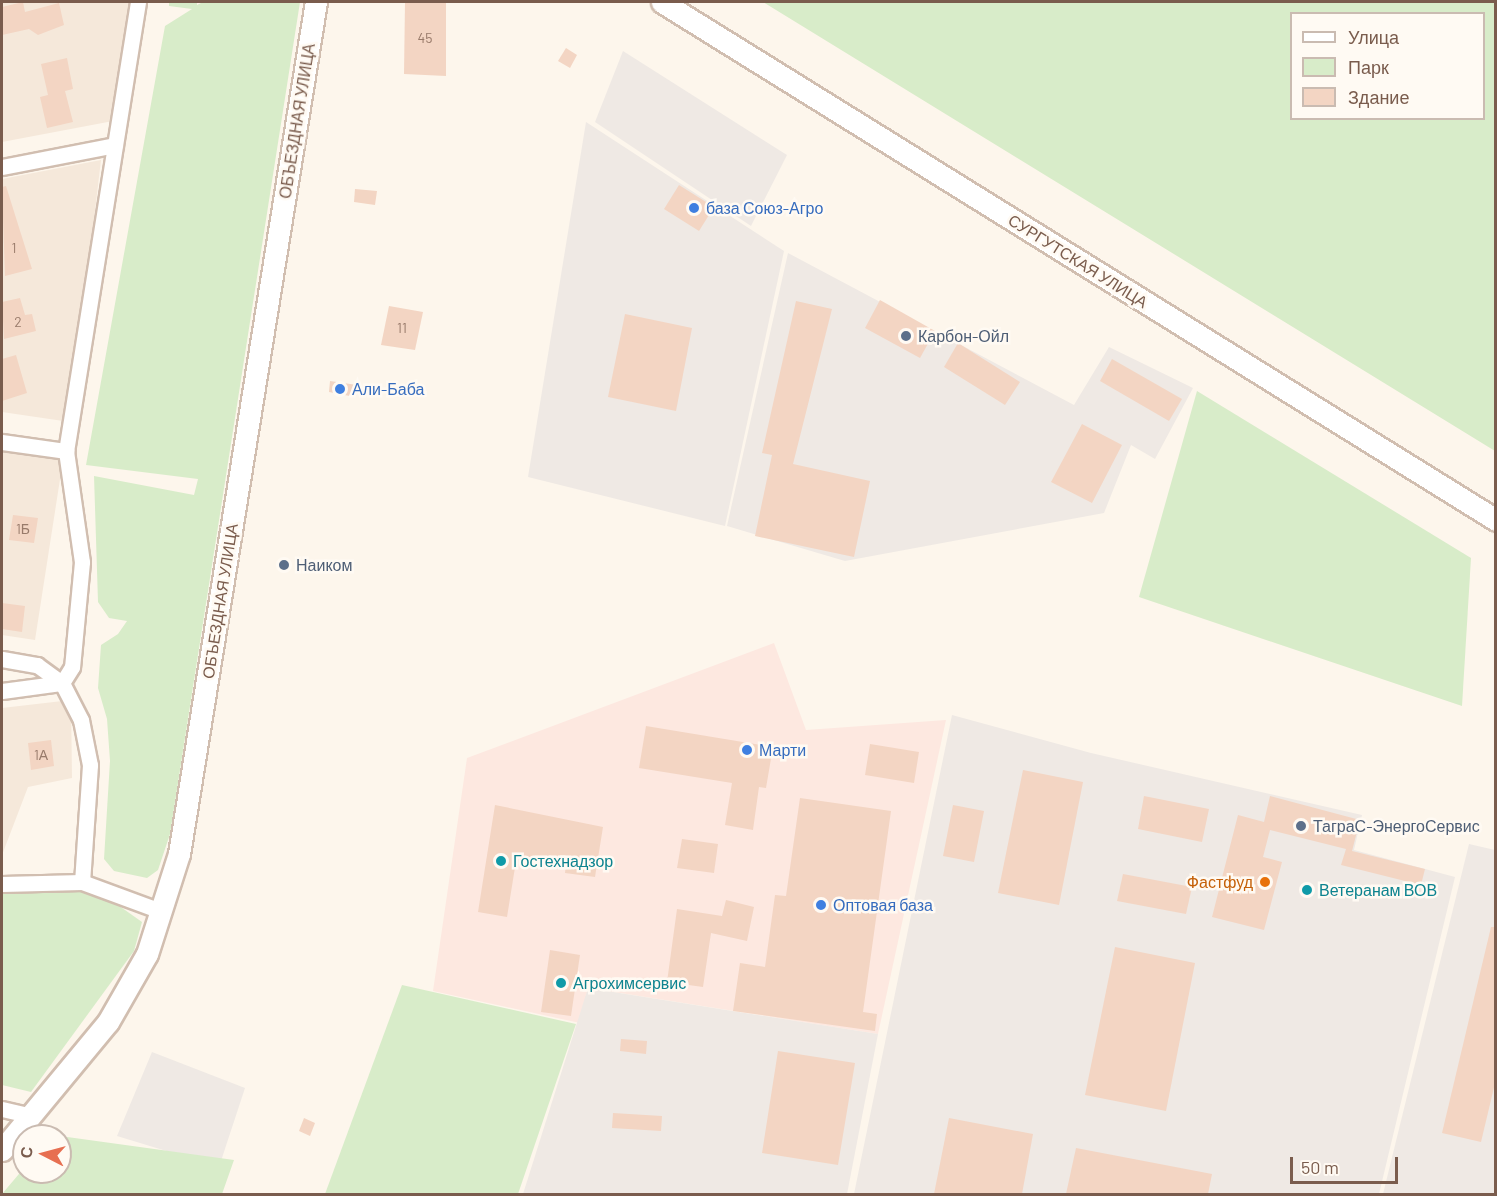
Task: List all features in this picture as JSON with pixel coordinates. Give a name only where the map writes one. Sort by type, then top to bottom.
[{"type":"main road","name":"ОБЪЕЗДНАЯ УЛИЦА","points":[[2,1150],[108,1022],[147,954],[163,912],[181,843],[316,2]]},
{"type":"main road","name":"СУРГУТСКАЯ УЛИЦА","points":[[662,2],[1496,520]]},
{"type":"street","points":[[82,882],[90,765],[74,706],[72,667],[82,562],[66,451],[138,2]]},
{"type":"street","points":[[2,167],[115,145]]},
{"type":"street","points":[[2,442],[66,451]]},
{"type":"street","points":[[2,659],[38,665],[62,683],[74,706]]},
{"type":"street","points":[[62,683],[72,667]]},
{"type":"street","points":[[2,691],[62,683]]},
{"type":"street","points":[[2,884],[82,882],[163,912]]},
{"type":"street","points":[[2,1109],[32,1116]]},
{"type":"shaded area","points":[[2,2],[130,2],[113,121],[2,142]]},
{"type":"shaded area","points":[[623,51],[787,155],[751,226],[595,122]]},
{"type":"shaded area","points":[[586,122],[784,251],[725,526],[528,477]]},
{"type":"shaded area","points":[[101,160],[70,422],[2,412],[2,179]]},
{"type":"shaded area","points":[[788,253],[1074,405],[1109,347],[1193,388],[1155,459],[1131,445],[1104,513],[845,561],[727,526]]},
{"type":"shaded area","points":[[2,451],[63,460],[35,640],[2,635]]},
{"type":"shaded area","points":[[774,643],[806,730],[946,720],[878,1034],[589,988],[580,1023],[433,991],[467,758]]},
{"type":"shaded area","points":[[71,700],[72,778],[28,787],[2,855],[2,708]]},
{"type":"shaded area","points":[[952,715],[1091,753],[1362,815],[1354,850],[1455,877],[1379,1194],[854,1194]]},
{"type":"shaded area","points":[[1469,844],[1495,850],[1495,1194],[1383,1194]]},
{"type":"shaded area","points":[[588,988],[878,1034],[847,1194],[523,1194]]},
{"type":"shaded area","points":[[152,1052],[245,1088],[219,1167],[117,1136]]},
{"type":"green space","points":[[169,2],[197,2],[197,5],[203,2],[300,2],[170,834],[158,870],[147,878],[114,871],[104,859],[110,761],[107,719],[98,688],[101,645],[118,634],[127,621],[109,618],[98,602],[94,476],[194,495],[198,479],[86,465],[165,26],[192,9],[169,6]]},
{"type":"green space","points":[[763,2],[1495,2],[1495,451]]},
{"type":"green space","points":[[1197,391],[1471,558],[1462,706],[1139,597]]},
{"type":"green space","points":[[76,890],[108,898],[142,922],[134,951],[31,1092],[2,1085],[2,892]]},
{"type":"green space","points":[[402,985],[576,1024],[518,1194],[325,1194]]},
{"type":"green space","points":[[72,1138],[234,1160],[222,1194],[2,1194],[12,1182],[12,1184],[72,1184]]},
{"type":"building","points":[[23,2],[25,12],[59,3],[64,25],[38,35],[29,29],[2,35],[2,7]]},
{"type":"building","points":[[405,2],[446,2],[446,76],[404,74]]},
{"type":"building","points":[[566,48],[577,55],[570,68],[558,61]]},
{"type":"building","points":[[67,58],[73,89],[65,91],[73,122],[47,128],[40,97],[48,95],[41,64]]},
{"type":"building","points":[[679,185],[714,207],[699,231],[664,209]]},
{"type":"building","points":[[6,186],[32,269],[5,276],[2,187]]},
{"type":"building","points":[[355,189],[377,191],[375,205],[354,202]]},
{"type":"building","points":[[20,298],[25,315],[32,314],[36,331],[4,339],[2,302]]},
{"type":"building","points":[[880,300],[935,331],[920,358],[865,328]]},
{"type":"building","points":[[796,301],[832,309],[793,464],[870,481],[854,557],[755,536],[772,455],[762,453]]},
{"type":"building","points":[[389,306],[423,312],[415,350],[381,345]]},
{"type":"building","points":[[625,314],[692,328],[676,411],[608,397]]},
{"type":"building","points":[[958,343],[1020,382],[1005,405],[944,367]]},
{"type":"building","points":[[16,355],[27,393],[2,401],[2,359]]},
{"type":"building","points":[[1112,359],[1182,399],[1169,421],[1100,381]]},
{"type":"building","points":[[330,381],[357,385],[355,397],[329,392]]},
{"type":"building","points":[[1082,424],[1122,445],[1092,503],[1051,482]]},
{"type":"building","points":[[13,515],[38,518],[34,543],[9,540]]},
{"type":"building","points":[[2,603],[25,606],[22,632],[2,629]]},
{"type":"building","points":[[646,726],[773,747],[766,788],[759,787],[753,830],[725,825],[732,783],[639,768]]},
{"type":"building","points":[[51,740],[54,766],[31,770],[28,743]]},
{"type":"building","points":[[870,744],[919,752],[914,783],[865,775]]},
{"type":"building","points":[[1023,770],[1083,782],[1059,905],[998,893]]},
{"type":"building","points":[[1144,796],[1209,809],[1202,842],[1138,829]]},
{"type":"building","points":[[1270,796],[1360,820],[1352,851],[1425,869],[1421,885],[1341,865],[1346,849],[1270,830],[1263,857],[1282,862],[1264,930],[1212,917],[1238,815],[1264,822]]},
{"type":"building","points":[[800,798],[891,811],[863,1012],[877,1014],[875,1031],[733,1011],[740,963],[765,967],[775,895],[786,896]]},
{"type":"building","points":[[495,805],[603,827],[595,877],[565,873],[566,863],[517,855],[507,917],[478,912]]},
{"type":"building","points":[[953,805],[984,811],[974,862],[943,856]]},
{"type":"building","points":[[682,839],[718,844],[714,873],[677,868]]},
{"type":"building","points":[[1123,874],[1192,887],[1186,914],[1117,901]]},
{"type":"building","points":[[726,900],[754,907],[747,941],[711,933],[703,987],[667,982],[677,909],[722,916]]},
{"type":"building","points":[[1491,927],[1496,927],[1496,1079],[1481,1142],[1442,1133]]},
{"type":"building","points":[[1115,947],[1195,963],[1166,1111],[1085,1095]]},
{"type":"building","name":"Агрохимсервис","points":[[550,950],[580,955],[571,1016],[541,1012]]},
{"type":"building","points":[[621,1039],[647,1041],[646,1054],[620,1051]]},
{"type":"building","points":[[778,1051],[855,1063],[838,1165],[762,1153]]},
{"type":"building","points":[[613,1113],[662,1116],[661,1131],[612,1128]]},
{"type":"building","points":[[304,1118],[315,1123],[310,1136],[299,1131]]},
{"type":"building","points":[[949,1118],[1033,1134],[1022,1194],[934,1194]]},
{"type":"building","points":[[1076,1148],[1212,1174],[1208,1194],[1066,1194]]},
{"type":"place","name":"база Союз-Агро","points":[[694,208]]},
{"type":"place","name":"Карбон-Ойл","points":[[906,336]]},
{"type":"place","name":"Али-Баба","points":[[340,389]]},
{"type":"place","name":"Наиком","points":[[284,565]]},
{"type":"place","name":"Марти","points":[[747,750]]},
{"type":"place","name":"ТаграС-ЭнергоСервис","points":[[1301,826]]},
{"type":"place","name":"Гостехнадзор","points":[[501,861]]},
{"type":"place","name":"Фастфуд","points":[[1265,882]]},
{"type":"place","name":"Ветеранам ВОВ","points":[[1307,890]]},
{"type":"place","name":"Оптовая база","points":[[821,905]]},
{"type":"place","name":"Агрохимсервис","points":[[561,983]]}]
